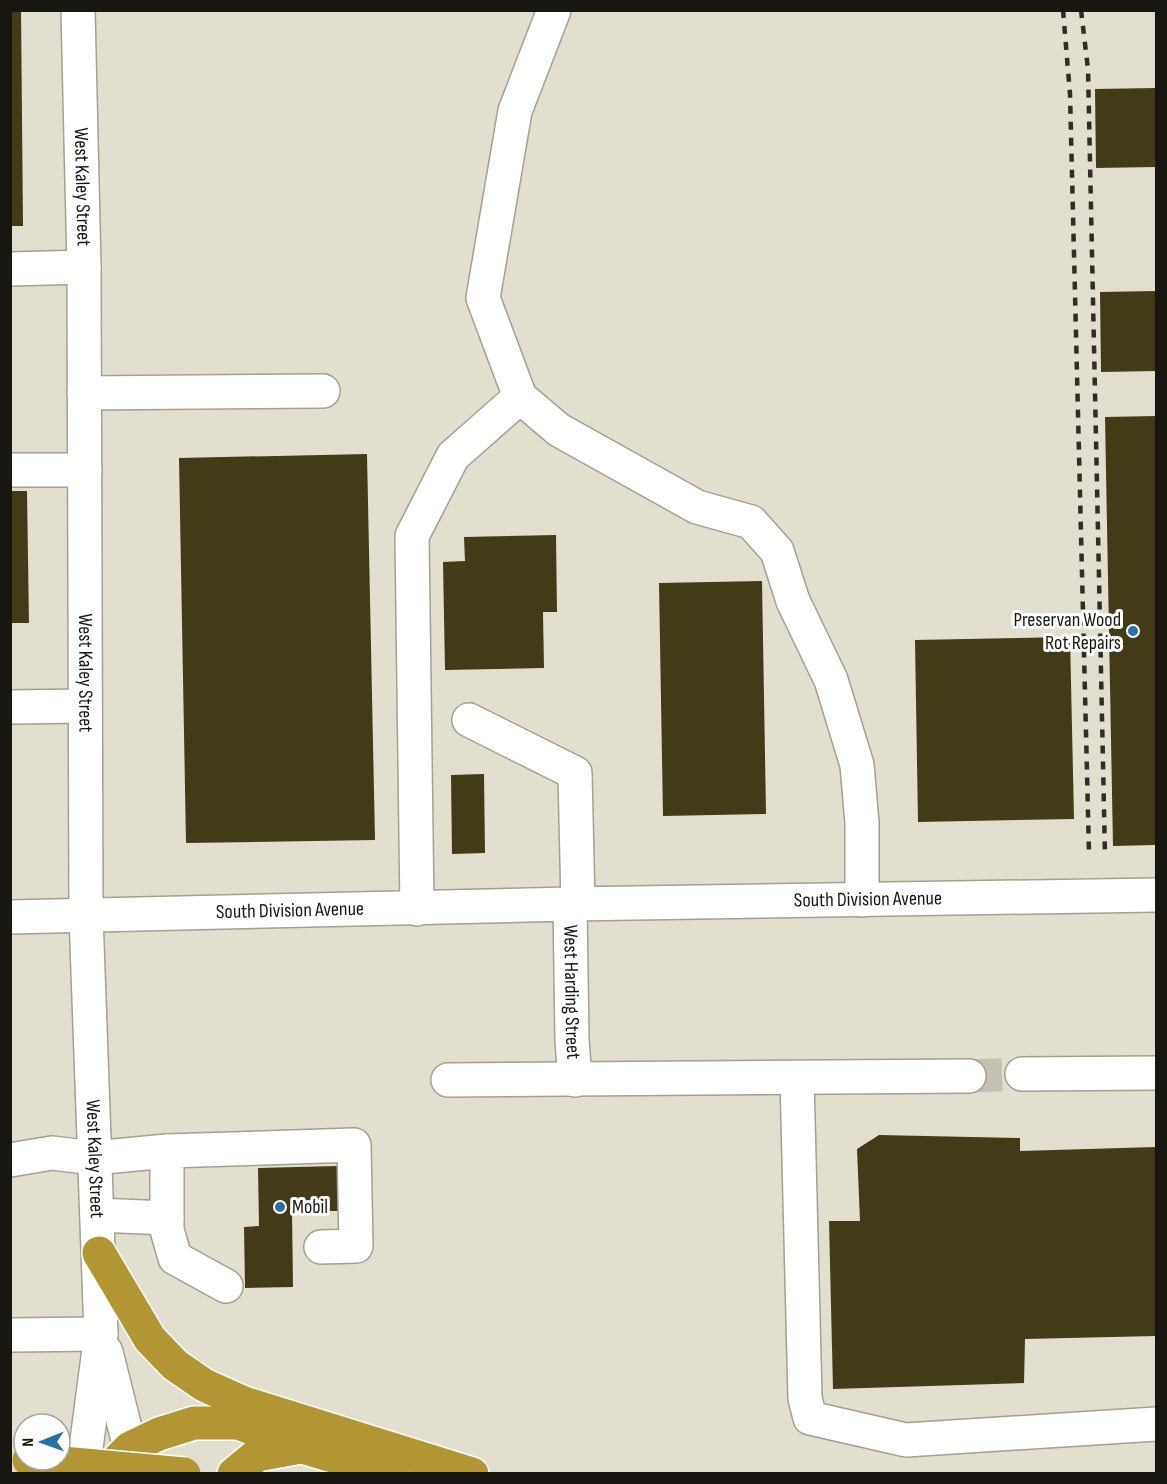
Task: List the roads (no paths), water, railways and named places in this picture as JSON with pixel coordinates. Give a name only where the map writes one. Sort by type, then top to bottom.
[{"type":"highway","points":[[99,1253],[150,1339],[175,1365],[204,1385],[244,1404],[472,1473]]},
{"type":"highway","points":[[104,1473],[130,1461],[159,1434],[194,1423],[238,1423],[302,1447],[393,1473]]},
{"type":"highway","points":[[234,1473],[258,1455],[302,1447]]},
{"type":"highway","points":[[72,1464],[184,1473]]},
{"type":"street","name":"West Kaley Street","points":[[78,10],[84,267],[86,915],[101,1334],[86,1448],[87,1473]]},
{"type":"street","points":[[554,10],[515,111],[483,298],[520,397],[559,430],[697,507],[751,522],[777,551],[793,601],[831,680],[857,765],[862,822],[862,900]]},
{"type":"street","points":[[10,269],[84,267]]},
{"type":"street","points":[[84,393],[323,392]]},
{"type":"street","points":[[417,909],[412,536],[453,456],[520,397]]},
{"type":"street","points":[[10,470],[85,470]]},
{"type":"street","points":[[10,706],[86,706]]},
{"type":"street","name":"West Harding Street","points":[[469,720],[575,773],[572,1040],[575,1080]]},
{"type":"street","name":"South Division Avenue","points":[[10,917],[574,904],[1156,895]]},
{"type":"street","points":[[1022,1074],[1156,1073]]},
{"type":"street","points":[[448,1080],[969,1076]]},
{"type":"street","points":[[797,1078],[805,1398],[810,1418],[906,1440],[1156,1424]]},
{"type":"street","points":[[10,1160],[52,1153],[94,1158],[167,1151],[354,1145],[356,1246],[321,1247]]},
{"type":"street","points":[[167,1151],[167,1230],[175,1258],[226,1286]]},
{"type":"street","points":[[97,1215],[167,1218]]},
{"type":"street","name":"West Kaley Street","points":[[101,1334],[130,1461]]},
{"type":"street","points":[[10,1335],[101,1334]]},
{"type":"tunnel","points":[[969,1076],[1022,1074]]},
{"type":"railway","points":[[1063,10],[1070,94],[1089,853]]},
{"type":"railway","points":[[1081,10],[1088,69],[1105,856]]},
{"type":"place","name":"Preservan Wood Rot Repairs","points":[[1133,631]]},
{"type":"place","name":"Mobil","points":[[280,1207]]}]
